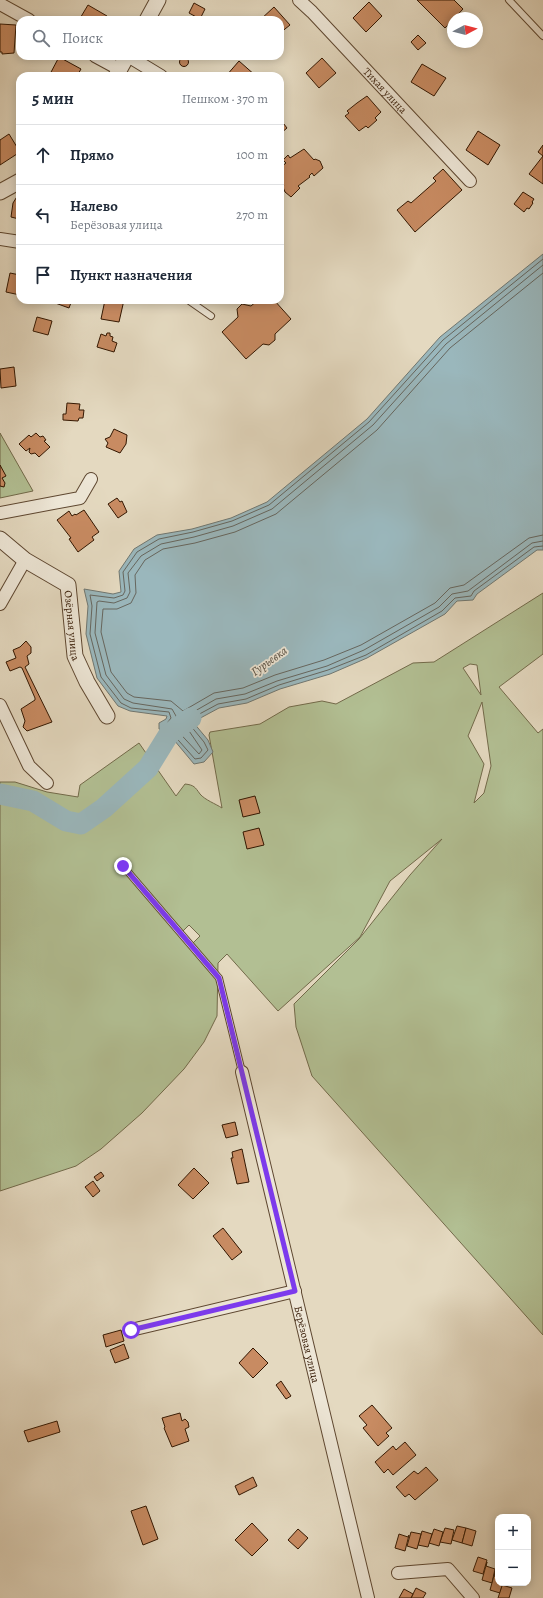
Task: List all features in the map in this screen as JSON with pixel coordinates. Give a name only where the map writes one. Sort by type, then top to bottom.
[{"type":"street","points":[[149,16],[158,0]]},
{"type":"street","name":"Тихая улица","points":[[299,0],[312,12],[470,182]]},
{"type":"street","points":[[0,4],[22,16]]},
{"type":"street","points":[[100,60],[116,72]]},
{"type":"street","points":[[118,72],[125,60]]},
{"type":"street","points":[[134,60],[154,72]]},
{"type":"street","points":[[0,192],[16,183]]},
{"type":"street","points":[[0,239],[16,241]]},
{"type":"street","points":[[0,513],[80,498],[91,479]]},
{"type":"street","name":"Озёрная улица","points":[[0,539],[25,560],[68,585],[75,656],[87,682],[107,716]]},
{"type":"street","points":[[0,604],[25,560]]},
{"type":"street","points":[[0,705],[29,766],[48,783]]},
{"type":"street","name":"Берёзовая улица","points":[[242,1072],[368,1598]]},
{"type":"street","points":[[131,1330],[295,1291]]},
{"type":"street","points":[[398,1573],[448,1569],[473,1598]]},
{"type":"lane","points":[[509,0],[543,36]]},
{"type":"lane","points":[[194,304],[211,316]]},
{"type":"lane","name":"Берёзовая улица","points":[[123,866],[219,978],[242,1072]]},
{"type":"green space","points":[[0,433],[33,491],[0,498]]},
{"type":"green space","points":[[543,593],[543,654],[499,687],[538,733],[543,729],[543,1335],[312,1076],[296,1027],[294,1004],[359,939],[410,875],[442,839],[390,881],[360,937],[278,1011],[227,954],[218,963],[217,1016],[204,1042],[184,1069],[142,1113],[101,1149],[76,1166],[0,1191],[0,782],[15,782],[47,792],[78,797],[80,785],[139,743],[176,796],[185,784],[190,785],[205,798],[222,808],[209,735],[210,732],[260,724],[289,707],[322,701],[336,704],[413,663],[434,662]],"holes":[[[470,664],[477,665],[481,695],[463,668]],[[482,702],[491,766],[484,793],[474,803],[484,764],[468,736]],[[189,925],[200,936],[192,944],[181,933]]]},
{"type":"water","points":[[543,254],[543,550],[537,550],[477,594],[473,600],[457,601],[445,614],[367,658],[330,674],[280,689],[247,703],[219,708],[193,722],[208,740],[213,752],[204,762],[194,764],[169,734],[159,729],[159,723],[166,719],[167,716],[130,711],[118,706],[97,678],[86,634],[88,606],[84,589],[113,594],[121,592],[119,571],[134,549],[157,535],[192,529],[231,518],[267,502],[367,419],[440,337]]},
{"type":"building","points":[[417,0],[454,0],[463,9],[460,12],[447,12],[447,26],[445,28]]},
{"type":"building","points":[[369,2],[382,16],[366,32],[353,18]]},
{"type":"building","points":[[194,3],[205,9],[202,16],[194,16],[189,13]]},
{"type":"building","points":[[88,5],[107,16],[81,16]]},
{"type":"building","points":[[274,7],[282,16],[264,16]]},
{"type":"building","points":[[284,18],[290,25],[284,30]]},
{"type":"building","points":[[0,24],[16,25],[14,53],[2,54],[2,52],[0,52]]},
{"type":"building","points":[[418,35],[426,43],[418,50],[411,42]]},
{"type":"building","points":[[322,58],[336,73],[319,88],[306,73]]},
{"type":"building","points":[[57,60],[64,60],[81,69],[79,72],[51,72]]},
{"type":"building","points":[[180,60],[188,60],[188,64],[184,67],[179,62]]},
{"type":"building","points":[[239,61],[251,72],[229,72]]},
{"type":"building","points":[[422,64],[446,78],[434,96],[411,82]]},
{"type":"building","points":[[367,96],[381,112],[375,118],[377,120],[368,128],[366,126],[359,131],[345,116],[349,113],[347,111]]},
{"type":"building","points":[[478,131],[500,145],[488,165],[466,150]]},
{"type":"building","points":[[9,134],[16,145],[16,155],[0,165],[0,140]]},
{"type":"building","points":[[543,145],[543,156],[538,152]]},
{"type":"building","points":[[304,149],[314,160],[320,161],[323,168],[314,176],[312,173],[309,176],[310,177],[298,186],[300,188],[291,197],[284,190],[284,165],[286,163],[284,159],[288,155],[290,158]]},
{"type":"building","points":[[543,156],[543,184],[529,174]]},
{"type":"building","points":[[443,169],[462,190],[415,232],[397,210],[408,201],[411,203],[436,181],[433,178]]},
{"type":"building","points":[[523,192],[534,199],[529,209],[527,208],[524,212],[514,204]]},
{"type":"building","points":[[16,198],[16,218],[11,217],[13,203]]},
{"type":"building","points":[[10,273],[16,274],[16,294],[6,292]]},
{"type":"building","points":[[58,304],[70,304],[69,308]]},
{"type":"building","points":[[104,304],[123,304],[119,322],[101,319]]},
{"type":"building","points":[[242,304],[251,306],[253,304],[278,304],[291,319],[275,334],[275,340],[269,345],[263,344],[246,359],[222,332],[238,317],[237,309]]},
{"type":"building","points":[[37,317],[52,321],[48,335],[33,331]]},
{"type":"building","points":[[107,333],[110,333],[110,336],[113,337],[112,341],[117,343],[114,352],[97,347],[101,334],[106,336]]},
{"type":"building","points":[[14,367],[16,386],[1,388],[0,369]]},
{"type":"building","points":[[67,403],[80,404],[79,410],[84,410],[83,418],[79,418],[78,421],[63,420],[63,414],[66,414]]},
{"type":"building","points":[[114,429],[127,435],[126,444],[120,453],[106,447],[108,443],[105,439],[110,437]]},
{"type":"building","points":[[36,433],[40,437],[43,436],[46,440],[44,441],[50,447],[39,457],[35,453],[31,454],[29,452],[30,448],[26,451],[19,444],[29,435],[31,437]]},
{"type":"building","points":[[0,465],[6,476],[2,478],[5,483],[4,487],[0,486]]},
{"type":"building","points":[[117,498],[120,502],[122,501],[127,512],[118,518],[108,504]]},
{"type":"building","points":[[84,510],[99,532],[92,537],[94,540],[78,552],[69,539],[71,538],[57,520],[69,511],[72,516]]},
{"type":"building","points":[[26,641],[31,647],[31,653],[27,656],[29,664],[25,667],[52,722],[27,731],[23,727],[25,721],[21,709],[35,700],[35,698],[22,668],[20,667],[10,671],[6,662],[16,658],[13,650],[20,647]]},
{"type":"building","points":[[255,796],[260,813],[243,817],[239,800]]},
{"type":"building","points":[[259,828],[264,845],[247,849],[243,832]]},
{"type":"building","points":[[235,1122],[238,1135],[226,1138],[222,1125]]},
{"type":"building","points":[[242,1149],[249,1182],[237,1184],[231,1158],[233,1158],[232,1152]]},
{"type":"building","points":[[194,1168],[209,1183],[193,1199],[178,1185]]},
{"type":"building","points":[[101,1172],[104,1176],[97,1181],[94,1177]]},
{"type":"building","points":[[93,1181],[100,1191],[93,1197],[85,1187]]},
{"type":"building","points":[[223,1228],[242,1252],[232,1260],[213,1236]]},
{"type":"building","points":[[121,1330],[124,1341],[106,1347],[103,1335]]},
{"type":"building","points":[[124,1344],[129,1358],[115,1363],[110,1350]]},
{"type":"building","points":[[253,1348],[268,1363],[253,1378],[239,1363]]},
{"type":"building","points":[[281,1381],[291,1396],[286,1399],[276,1385]]},
{"type":"building","points":[[372,1405],[392,1428],[386,1433],[389,1436],[378,1446],[363,1428],[367,1425],[359,1416]]},
{"type":"building","points":[[180,1413],[182,1421],[185,1419],[188,1422],[189,1427],[185,1429],[189,1441],[172,1447],[164,1428],[162,1418]]},
{"type":"building","points":[[57,1421],[60,1432],[28,1442],[24,1431]]},
{"type":"building","points":[[405,1442],[416,1455],[393,1475],[388,1469],[384,1473],[375,1462],[393,1446],[396,1450]]},
{"type":"building","points":[[426,1467],[438,1480],[415,1500],[409,1494],[405,1497],[396,1487],[414,1471],[418,1474]]},
{"type":"building","points":[[253,1477],[257,1486],[239,1495],[235,1486]]},
{"type":"building","points":[[146,1506],[158,1539],[143,1545],[131,1511]]},
{"type":"building","points":[[252,1523],[268,1540],[252,1556],[235,1540]]},
{"type":"building","points":[[457,1526],[466,1528],[462,1543],[452,1540]]},
{"type":"building","points":[[445,1528],[454,1530],[451,1544],[440,1542]]},
{"type":"building","points":[[466,1528],[476,1531],[472,1546],[462,1543]]},
{"type":"building","points":[[298,1529],[308,1538],[298,1549],[288,1540]]},
{"type":"building","points":[[434,1529],[443,1532],[439,1546],[429,1543]]},
{"type":"building","points":[[422,1531],[432,1534],[428,1547],[418,1545]]},
{"type":"building","points":[[411,1532],[421,1534],[417,1549],[407,1546]]},
{"type":"building","points":[[399,1534],[408,1537],[409,1535],[405,1551],[395,1548]]},
{"type":"building","points":[[478,1557],[487,1560],[483,1574],[473,1571]]},
{"type":"building","points":[[487,1562],[486,1566],[495,1569],[492,1583],[482,1580]]},
{"type":"building","points":[[495,1572],[495,1586],[502,1586],[500,1593],[490,1590]]},
{"type":"building","points":[[502,1586],[512,1588],[509,1598],[498,1598]]},
{"type":"building","points":[[416,1588],[426,1593],[423,1598],[411,1598]]},
{"type":"building","points":[[404,1589],[413,1594],[411,1598],[399,1598]]},
{"type":"waterway","name":"Гурьевка","points":[[0,794],[33,801],[66,821],[81,824],[104,808],[148,768],[169,734],[191,718]]},
{"type":"route","points":[[123,866],[219,978],[295,1291],[131,1330]]}]
